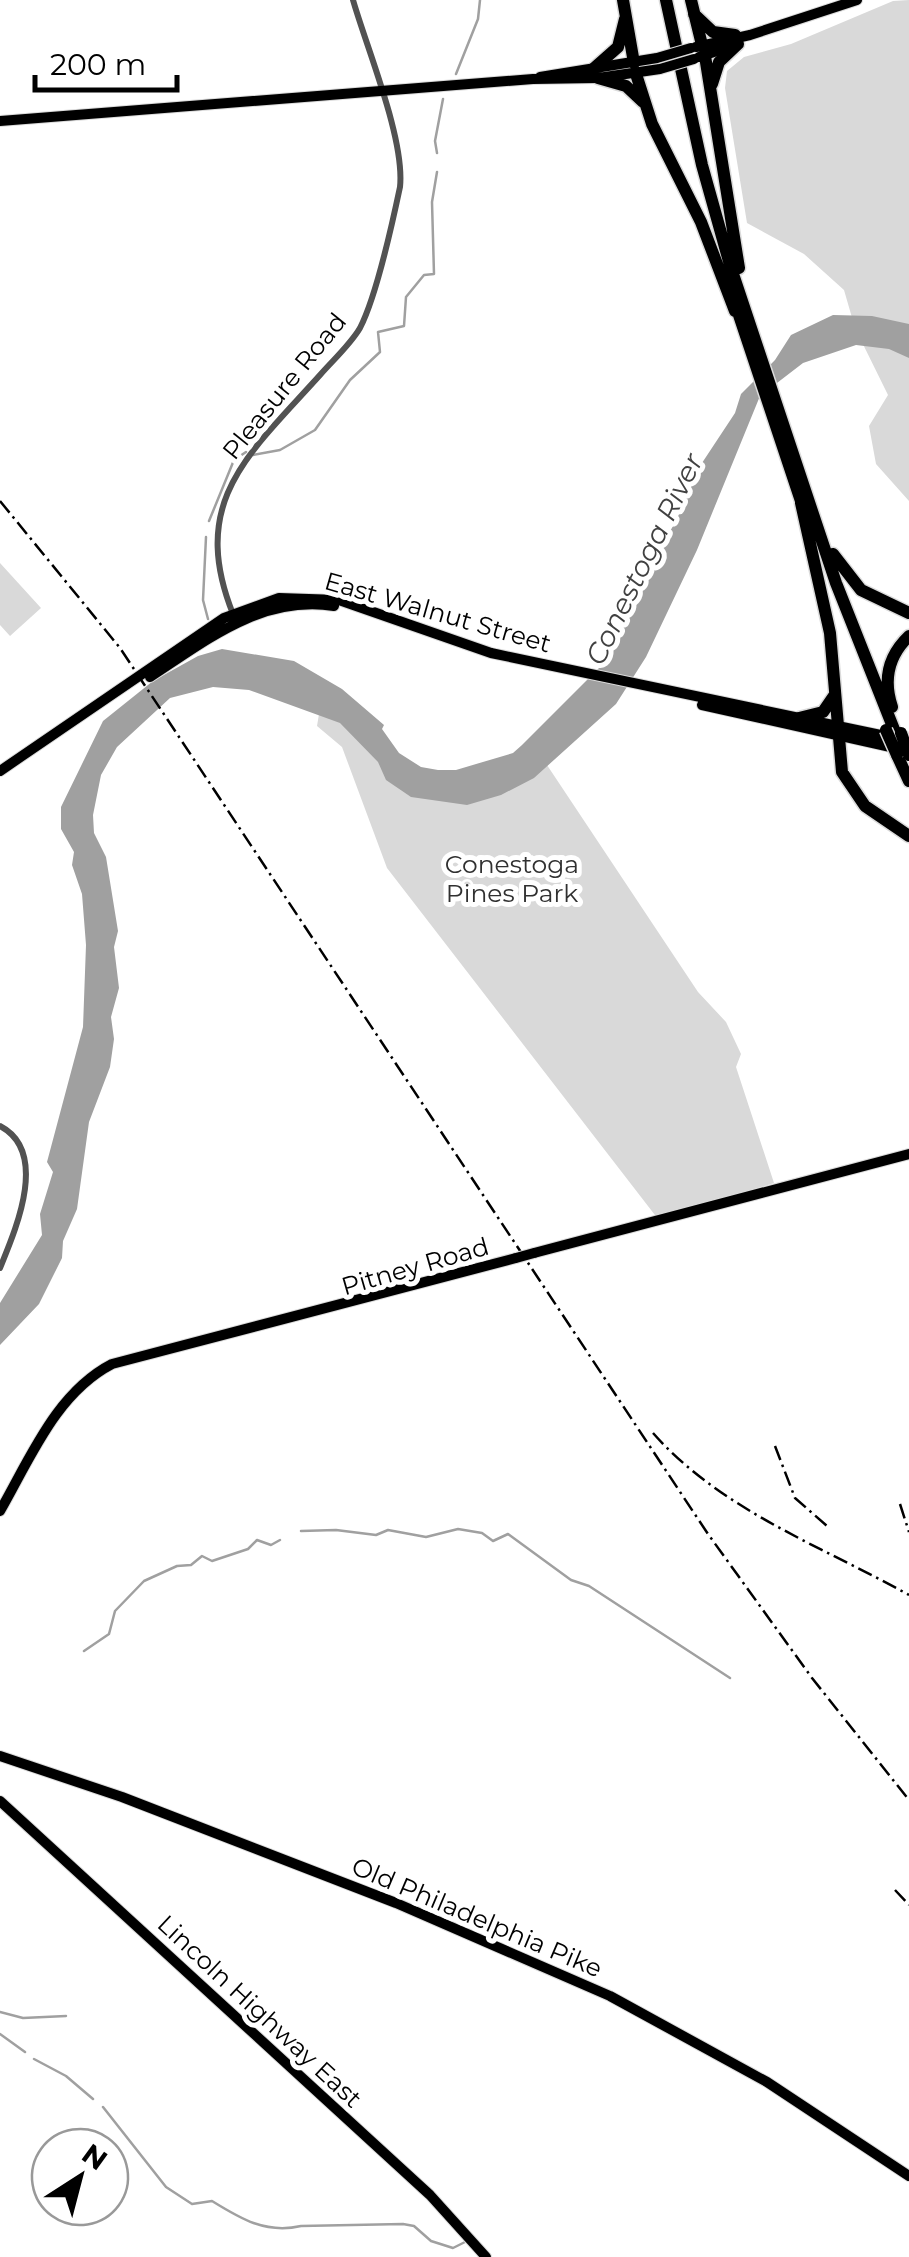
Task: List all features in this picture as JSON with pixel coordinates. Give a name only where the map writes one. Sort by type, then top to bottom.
[{"type":"highway","points":[[623,0],[646,105],[752,336]]},
{"type":"highway","points":[[662,0],[702,165],[792,463],[826,614],[841,767],[855,794],[909,836]]},
{"type":"highway","points":[[692,7],[698,52],[711,86],[752,336]]},
{"type":"highway","points":[[692,7],[710,30],[741,38],[719,62],[711,86]]},
{"type":"highway","points":[[625,19],[616,51],[595,74],[626,86],[646,105]]},
{"type":"highway","points":[[792,463],[834,555],[850,579],[874,599],[909,613]]},
{"type":"highway","points":[[805,488],[852,628],[898,734]]},
{"type":"highway","points":[[801,503],[898,734],[909,780]]},
{"type":"highway","points":[[898,734],[887,676],[894,655],[909,636]]},
{"type":"highway","points":[[800,718],[823,712],[834,693]]},
{"type":"main road","points":[[0,122],[595,74],[659,63],[858,0]]},
{"type":"main road","name":"East Walnut Street","points":[[0,770],[234,618],[281,607],[330,605],[450,648],[837,731],[898,734]]},
{"type":"main road","name":"East Walnut Street","points":[[0,778],[234,618]]},
{"type":"main road","name":"East Walnut Street","points":[[706,702],[800,718],[906,756]]},
{"type":"main road","name":"Pitney Road","points":[[0,1511],[68,1399],[91,1376],[112,1364],[909,1154]]},
{"type":"main road","name":"Old Philadelphia Pike","points":[[0,1756],[122,1797],[341,1881],[610,1996],[767,2082],[909,2176]]},
{"type":"main road","name":"Lincoln Highway East","points":[[0,1801],[430,2195],[486,2257]]},
{"type":"street","name":"Pleasure Road","points":[[234,618],[214,550],[227,495],[257,446],[358,331],[401,182],[381,91],[353,0]]},
{"type":"street","points":[[0,1126],[15,1138],[22,1154],[23,1199],[0,1268]]},
{"type":"green space","points":[[909,0],[909,501],[876,464],[869,426],[888,395],[855,328],[844,290],[804,254],[747,223],[725,88],[727,71],[744,57],[791,44],[893,1]]},
{"type":"green space","points":[[0,563],[41,608],[10,636],[0,625]]},
{"type":"green space","name":"Conestoga Pines Park","points":[[322,696],[437,784],[545,762],[698,992],[726,1022],[741,1054],[736,1067],[774,1183],[658,1219],[387,868],[342,747],[317,726]]},
{"type":"shaded area","points":[[833,315],[872,316],[909,324],[909,358],[889,349],[856,345],[803,363],[760,396],[697,550],[646,657],[616,704],[534,778],[501,795],[467,805],[411,797],[386,780],[378,762],[340,723],[249,690],[213,687],[170,698],[117,747],[101,775],[93,815],[94,833],[106,857],[118,931],[114,947],[119,988],[111,1017],[114,1039],[110,1067],[89,1122],[77,1209],[63,1241],[62,1258],[39,1304],[0,1345],[0,1303],[42,1235],[40,1214],[53,1172],[47,1162],[83,1027],[86,945],[82,894],[72,865],[74,852],[61,829],[61,807],[103,721],[153,681],[198,656],[222,649],[294,661],[342,689],[384,725],[382,729],[399,753],[421,767],[456,770],[513,753],[601,666],[611,632],[676,521],[700,466],[735,413],[741,394],[775,360],[791,335]]},
{"type":"waterway","points":[[456,74],[478,19],[480,0]]},
{"type":"waterway","points":[[437,153],[435,141],[443,99]]},
{"type":"waterway","points":[[253,455],[280,450],[315,430],[350,380],[380,352],[378,332],[404,326],[406,297],[424,275],[434,274],[432,202],[437,172]]},
{"type":"waterway","points":[[209,521],[234,460],[246,452]]},
{"type":"waterway","points":[[206,537],[203,600],[208,619]]},
{"type":"waterway","points":[[301,1531],[376,1535],[388,1530],[426,1537],[458,1529],[482,1533],[493,1541],[508,1534],[571,1580],[589,1586],[730,1678]]},
{"type":"waterway","points":[[84,1651],[109,1634],[115,1611],[144,1581],[177,1566],[191,1565],[202,1556],[212,1561],[248,1549],[257,1540],[271,1545],[280,1540]]},
{"type":"waterway","points":[[0,2012],[23,2018],[66,2016]]},
{"type":"waterway","points":[[0,2034],[25,2052]]},
{"type":"waterway","points":[[34,2059],[66,2076],[93,2099]]},
{"type":"waterway","points":[[103,2107],[166,2187],[192,2204],[212,2201],[244,2219],[276,2228],[403,2224],[414,2226],[431,2241],[453,2248],[465,2242]]},
{"type":"railway","points":[[0,501],[120,648],[708,1534],[812,1678],[909,1800]]},
{"type":"railway","points":[[653,1433],[709,1484],[741,1505],[909,1595]]},
{"type":"railway","points":[[775,1446],[795,1498],[827,1526]]},
{"type":"railway","points":[[900,1504],[909,1532]]},
{"type":"railway","points":[[895,1890],[909,1905]]},
{"type":"water label","name":"Conestoga River","points":[[644,559]]}]
